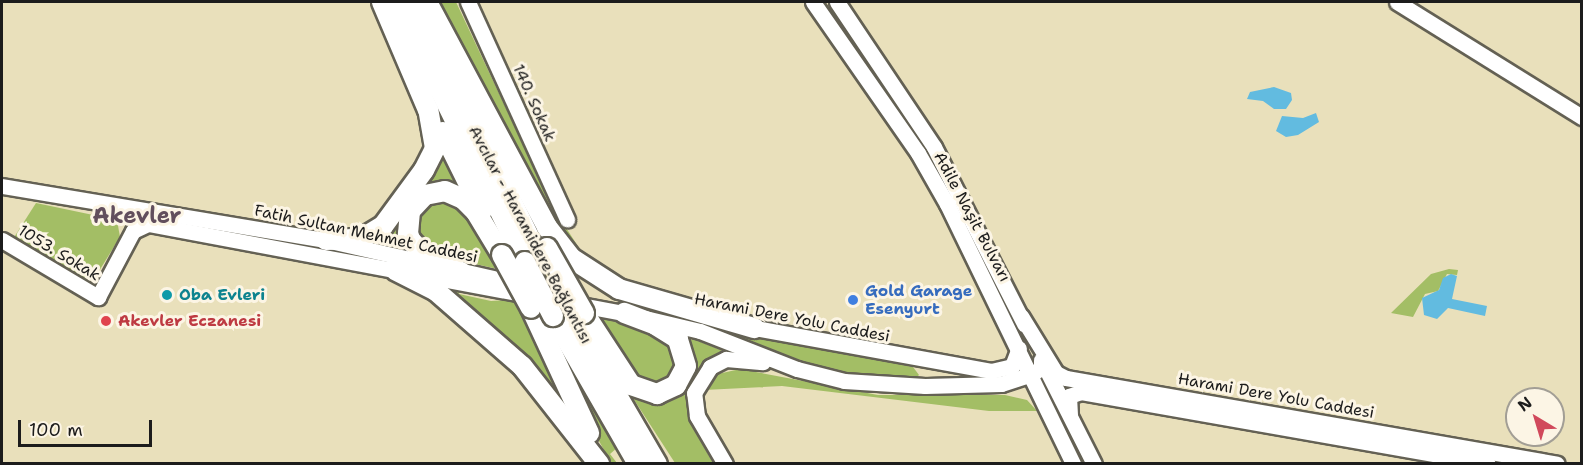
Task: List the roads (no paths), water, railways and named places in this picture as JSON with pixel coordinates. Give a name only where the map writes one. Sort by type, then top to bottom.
[{"type":"highway","points":[[382,2],[502,255]]},
{"type":"highway","name":"Avcılar - Haramidere Bağlantısı","points":[[396,2],[537,256],[575,308],[657,464]]},
{"type":"highway","name":"Avcılar - Haramidere Bağlantısı","points":[[413,2],[537,256]]},
{"type":"highway","points":[[427,2],[547,227],[570,258],[619,289],[754,328]]},
{"type":"highway","points":[[326,240],[362,239],[382,226],[432,156],[433,125],[408,59]]},
{"type":"highway","points":[[461,272],[426,256],[411,241],[408,234],[410,211],[425,195],[445,191],[463,199],[476,212],[531,308],[567,391],[607,464]]},
{"type":"highway","points":[[394,270],[436,291],[516,360],[559,408],[599,464]]},
{"type":"highway","points":[[575,308],[631,385],[657,394],[676,386],[686,366],[678,339],[656,325],[624,313]]},
{"type":"highway","name":"Avcılar - Haramidere Bağlantısı","points":[[575,308],[638,464]]},
{"type":"main road","name":"140. Sokak","points":[[468,2],[567,219]]},
{"type":"main road","name":"Adile Naşit Bulvarı","points":[[813,2],[918,153],[1019,348],[1073,464]]},
{"type":"main road","name":"Adile Naşit Bulvarı","points":[[837,2],[934,147],[1094,464]]},
{"type":"main road","points":[[1397,2],[1581,117]]},
{"type":"main road","name":"Fatih Sultan Mehmet Caddesi","points":[[2,186],[326,240],[461,272],[575,308]]},
{"type":"main road","points":[[116,204],[128,217],[133,231]]},
{"type":"main road","name":"Fatih Sultan Mehmet Caddesi","points":[[133,231],[144,225],[158,225],[394,270],[575,308]]},
{"type":"main road","name":"1053. Sokak","points":[[2,240],[98,297],[133,231]]},
{"type":"main road","name":"Harami Dere Yolu Caddesi","points":[[575,308],[754,328],[915,360],[999,371],[1012,366],[1019,348]]},
{"type":"main road","name":"Harami Dere Yolu Caddesi","points":[[575,308],[624,313],[700,331],[778,362],[844,381],[909,385],[996,384]]},
{"type":"main road","name":"Harami Dere Yolu Caddesi","points":[[1021,316],[1060,376],[1351,433],[1488,464]]},
{"type":"main road","points":[[725,464],[697,416],[694,393],[700,379],[710,367],[726,359],[778,362]]},
{"type":"main road","points":[[909,385],[920,381],[926,373],[915,360]]},
{"type":"main road","points":[[996,384],[1032,375],[1041,368],[1041,360]]},
{"type":"main road","points":[[996,384],[1032,393],[1056,424]]},
{"type":"main road","name":"Harami Dere Yolu Caddesi","points":[[1071,418],[1067,401],[1072,394],[1081,393],[1557,464]]},
{"type":"water","points":[[1274,87],[1291,93],[1292,100],[1286,109],[1274,109],[1263,101],[1247,99],[1250,92]]},
{"type":"water","points":[[1316,113],[1319,122],[1298,135],[1286,137],[1276,131],[1282,116],[1303,118]]},
{"type":"water","points":[[1451,274],[1457,276],[1452,299],[1487,306],[1485,316],[1448,308],[1437,319],[1424,315],[1422,298],[1439,290],[1443,278]]},
{"type":"place","name":"Oba Evleri","points":[[167,295]]},
{"type":"place","name":"Gold Garage Esenyurt","points":[[853,300]]},
{"type":"place","name":"Akevler Eczanesi","points":[[106,321]]},
{"type":"district","name":"Akevler","points":[[137,216]]}]
